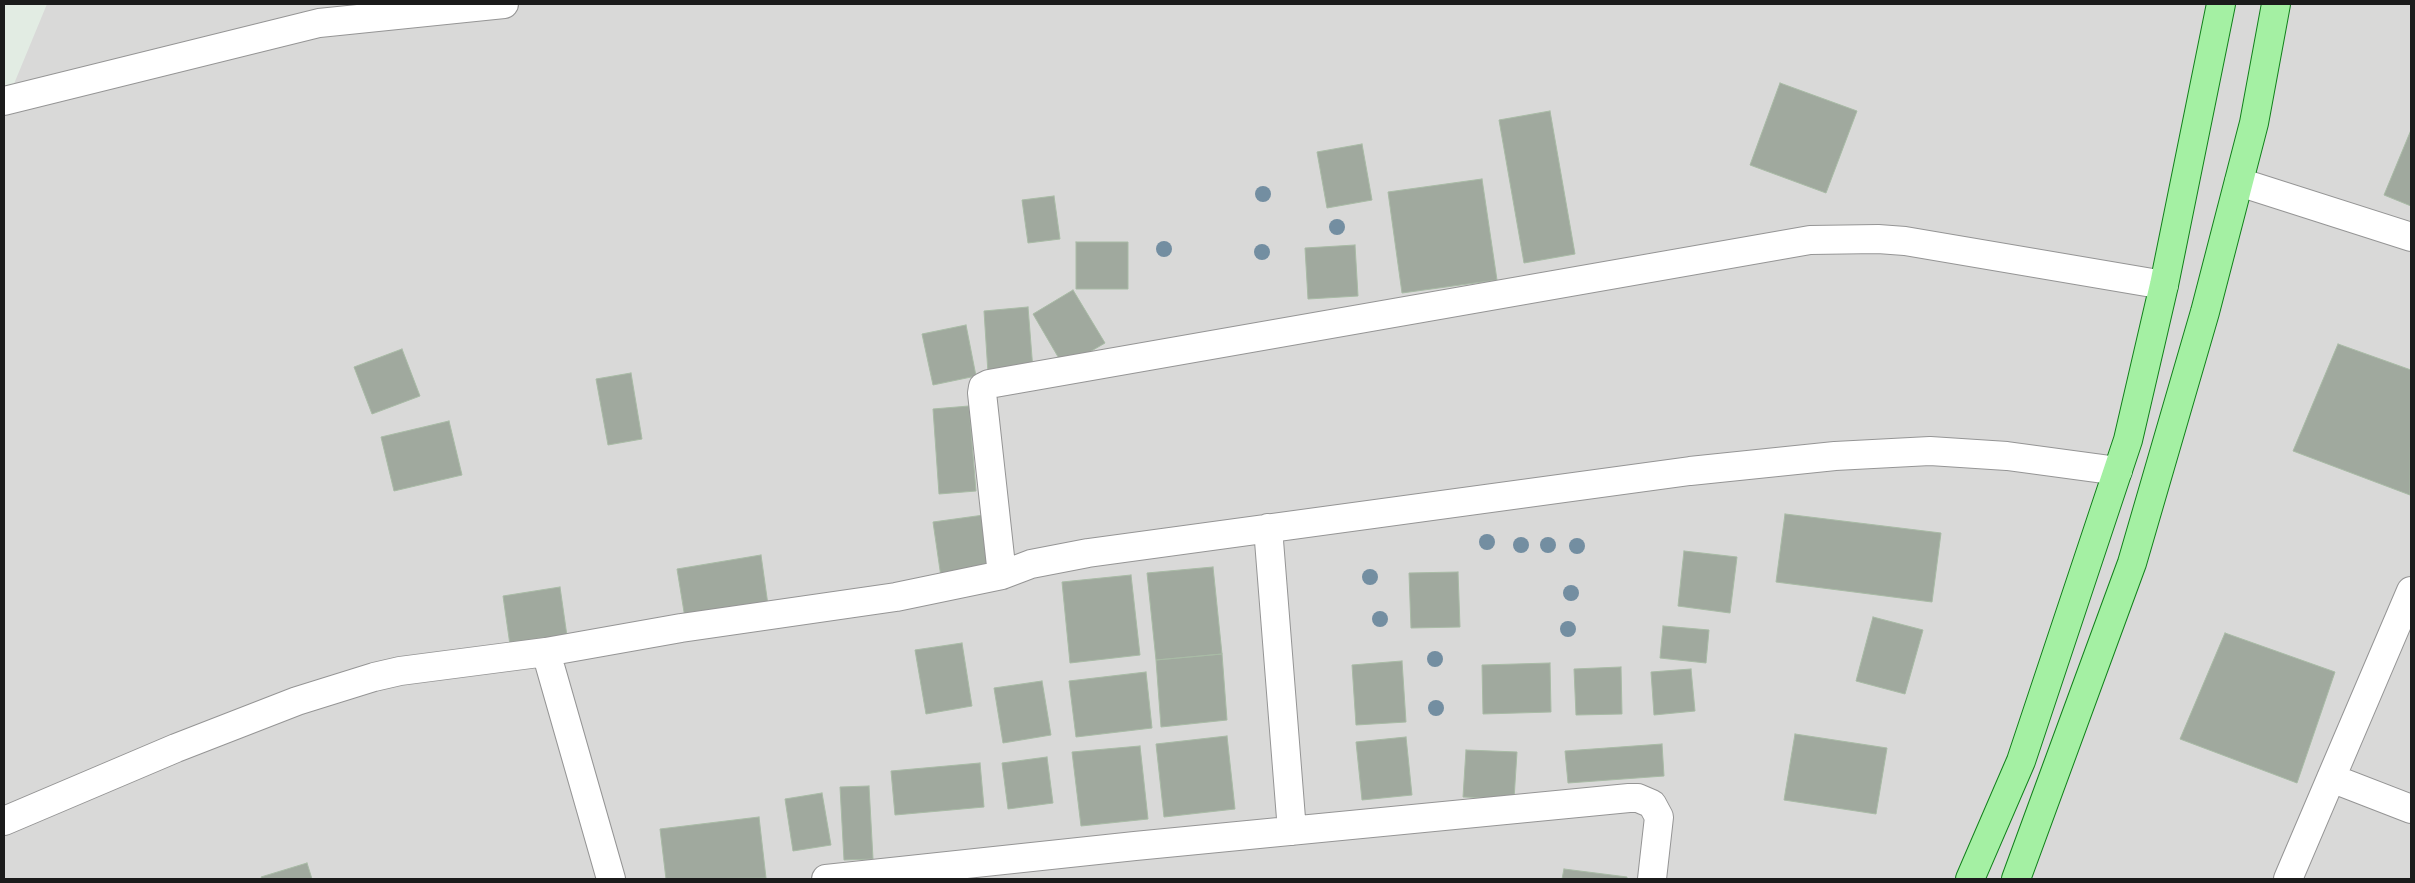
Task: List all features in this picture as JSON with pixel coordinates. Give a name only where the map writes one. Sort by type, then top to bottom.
[{"type":"main road","points":[[1970,879],[2021,761],[2128,440],[2164,285],[2221,4]]},
{"type":"main road","points":[[2016,879],[2132,563],[2205,312],[2239,182],[2254,123],[2276,4]]},
{"type":"street","points":[[4,101],[319,23],[504,4]]},
{"type":"street","points":[[2239,182],[2411,237]]},
{"type":"street","points":[[1002,575],[982,393],[983,387],[989,384],[1810,240],[1878,239],[1905,241],[2164,285]]},
{"type":"street","points":[[4,821],[176,748],[314,695],[374,677],[400,671],[546,652],[681,628],[896,597],[1002,575],[1031,564],[1088,553],[1690,471],[1835,456],[1940,452],[2007,456],[2118,471]]},
{"type":"street","points":[[1268,528],[1292,831]]},
{"type":"street","points":[[2288,879],[2411,591]]},
{"type":"street","points":[[546,652],[611,879]]},
{"type":"street","points":[[2331,778],[2411,810]]},
{"type":"street","points":[[826,879],[1292,831],[1638,798],[1652,804],[1660,820],[1652,879]]},
{"type":"shaded area","points":[[47,4],[2411,4],[2411,879],[4,879],[4,108]]},
{"type":"building","points":[[1780,83],[1857,111],[1826,193],[1750,165]]},
{"type":"building","points":[[1550,111],[1575,254],[1524,263],[1499,120]]},
{"type":"building","points":[[2411,130],[2411,206],[2384,195]]},
{"type":"building","points":[[1362,144],[1372,200],[1327,208],[1317,152]]},
{"type":"building","points":[[1482,179],[1497,280],[1402,293],[1388,192]]},
{"type":"building","points":[[1054,196],[1060,239],[1028,243],[1022,200]]},
{"type":"building","points":[[1076,242],[1128,242],[1128,289],[1076,289]]},
{"type":"building","points":[[1355,245],[1358,296],[1308,299],[1305,248]]},
{"type":"building","points":[[1073,290],[1105,343],[1064,367],[1033,314]]},
{"type":"building","points":[[1028,307],[1033,370],[988,373],[984,311]]},
{"type":"building","points":[[966,325],[976,376],[933,385],[922,334]]},
{"type":"building","points":[[2338,344],[2411,370],[2410,495],[2293,451]]},
{"type":"building","points":[[402,349],[420,396],[372,414],[354,367]]},
{"type":"building","points":[[631,373],[642,439],[608,445],[596,379]]},
{"type":"building","points":[[969,406],[976,491],[939,494],[933,409]]},
{"type":"building","points":[[449,421],[462,475],[394,491],[381,437]]},
{"type":"building","points":[[1785,514],[1941,533],[1932,602],[1776,582]]},
{"type":"building","points":[[984,515],[991,570],[941,577],[933,522]]},
{"type":"building","points":[[1684,551],[1737,557],[1730,613],[1678,606]]},
{"type":"building","points":[[761,555],[768,605],[685,618],[677,569]]},
{"type":"building","points":[[1213,567],[1222,654],[1156,660],[1147,573]]},
{"type":"building","points":[[1458,572],[1460,627],[1411,628],[1409,573]]},
{"type":"building","points":[[1131,575],[1140,655],[1070,663],[1062,582]]},
{"type":"building","points":[[560,587],[568,643],[511,652],[503,596]]},
{"type":"building","points":[[1873,617],[1923,630],[1905,694],[1856,681]]},
{"type":"building","points":[[1663,626],[1709,630],[1706,663],[1660,658]]},
{"type":"building","points":[[2225,633],[2335,672],[2297,783],[2180,739]]},
{"type":"building","points":[[962,643],[972,706],[926,714],[915,650]]},
{"type":"building","points":[[1222,654],[1227,720],[1161,727],[1156,660]]},
{"type":"building","points":[[1402,661],[1406,722],[1356,725],[1352,665]]},
{"type":"building","points":[[1550,663],[1551,712],[1483,714],[1482,665]]},
{"type":"building","points":[[1621,667],[1622,714],[1576,715],[1574,669]]},
{"type":"building","points":[[1691,669],[1695,711],[1654,715],[1651,672]]},
{"type":"building","points":[[1146,672],[1152,728],[1076,737],[1069,681]]},
{"type":"building","points":[[1042,681],[1051,735],[1003,743],[994,688]]},
{"type":"building","points":[[1795,734],[1887,748],[1876,814],[1784,800]]},
{"type":"building","points":[[1227,736],[1235,809],[1164,817],[1156,744]]},
{"type":"building","points":[[1406,737],[1412,795],[1362,800],[1356,742]]},
{"type":"building","points":[[1662,744],[1664,776],[1568,783],[1565,751]]},
{"type":"building","points":[[1140,746],[1148,819],[1081,826],[1072,752]]},
{"type":"building","points":[[1466,750],[1517,752],[1514,799],[1463,797]]},
{"type":"building","points":[[1047,757],[1053,803],[1008,809],[1002,763]]},
{"type":"building","points":[[980,763],[984,807],[895,815],[891,771]]},
{"type":"building","points":[[869,786],[873,859],[844,860],[840,787]]},
{"type":"building","points":[[822,793],[831,845],[793,851],[785,799]]},
{"type":"building","points":[[759,817],[766,878],[666,879],[660,829]]},
{"type":"building","points":[[307,863],[312,879],[262,879],[261,877]]},
{"type":"building","points":[[1564,869],[1627,877],[1627,879],[1562,879]]}]
